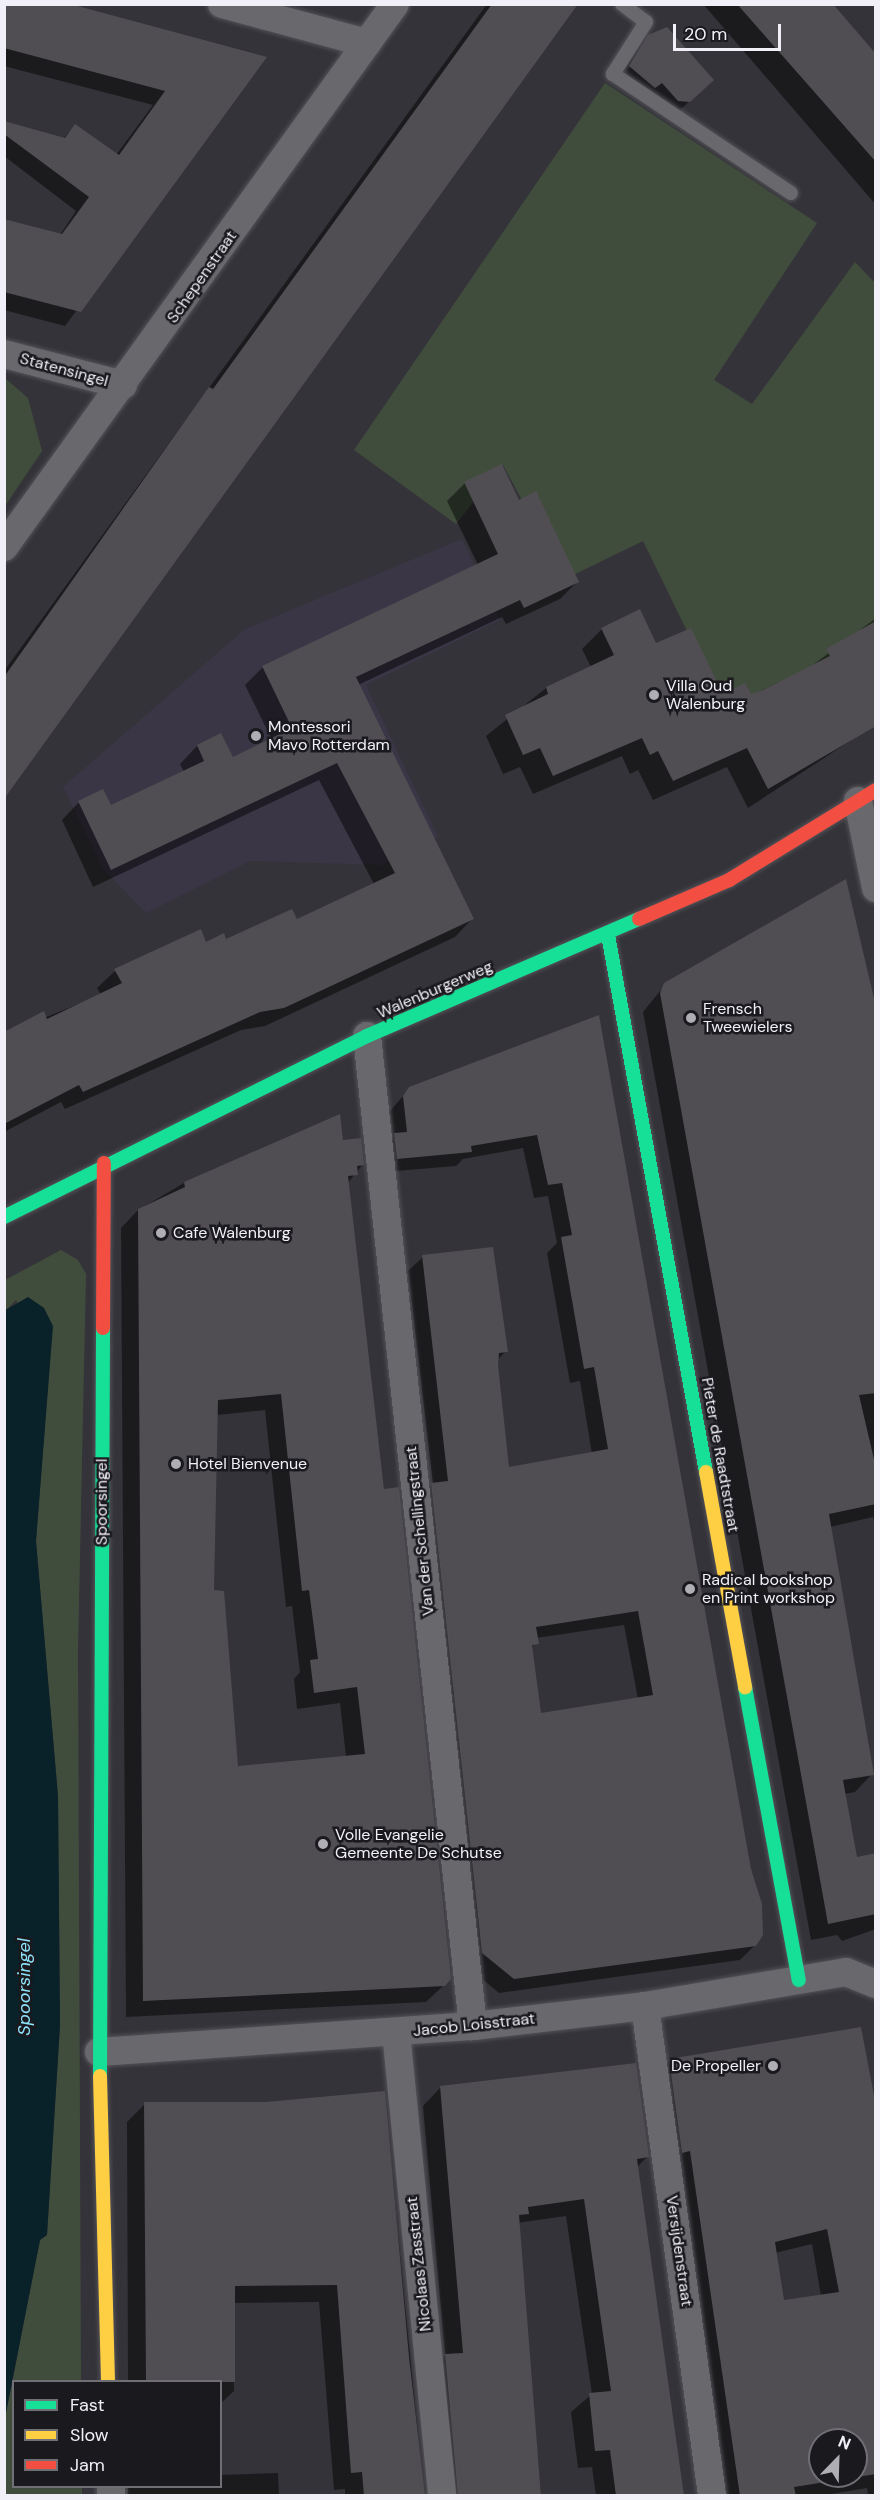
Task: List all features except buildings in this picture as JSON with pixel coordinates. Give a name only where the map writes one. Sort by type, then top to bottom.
[{"type":"street","points":[[222,4],[367,43]]},
{"type":"street","name":"Schepenstraat","points":[[4,547],[123,385],[395,4]]},
{"type":"street","name":"Statensingel","points":[[4,354],[123,385]]},
{"type":"street","points":[[867,795],[876,888]]},
{"type":"street","name":"Walenburgerweg","points":[[4,1217],[104,1163],[367,1036],[608,935],[729,880],[867,795]]},
{"type":"street","name":"Pieter de Raadtstraat","points":[[608,935],[800,1980]]},
{"type":"street","name":"Van der Schellingstraat","points":[[367,1036],[472,2026]]},
{"type":"street","name":"Spoorsingel","points":[[104,1163],[99,2052],[108,2380]]},
{"type":"street","name":"Jacob Loisstraat","points":[[99,2052],[472,2026],[645,2006],[846,1972],[876,1984]]},
{"type":"street","name":"Versijdenstraat","points":[[645,2006],[712,2496]]},
{"type":"street","name":"Nicolaas Zasstraat","points":[[396,2032],[442,2496]]},
{"type":"lane","points":[[622,4],[646,22],[613,74],[790,193]]},
{"type":"shaded area","name":"Montessori Mavo Rotterdam","points":[[462,539],[500,620],[366,685],[438,837],[382,865],[250,861],[146,913],[104,870],[63,787],[245,629]]},
{"type":"green space","points":[[605,83],[817,223],[714,380],[752,404],[855,262],[875,283],[875,633],[729,717],[643,541],[565,579],[503,465],[456,524],[354,450]]},
{"type":"green space","points":[[5,378],[28,398],[42,451],[5,506]]},
{"type":"green space","points":[[61,1250],[78,1260],[86,1274],[78,1650],[81,2380],[12,2380],[40,2240],[47,2235],[60,2025],[58,1796],[36,1541],[50,1358],[16,1300],[5,1311],[5,1280]]},
{"type":"green space","points":[[12,2382],[12,2488],[82,2488],[82,2495],[5,2495],[5,2418]]},
{"type":"water","points":[[28,1297],[44,1308],[53,1326],[36,1541],[58,1796],[60,2025],[47,2235],[40,2240],[5,2418],[4,1311]]},
{"type":"traffic: fast","points":[[4,1217],[367,1036],[639,919]]},
{"type":"traffic: fast","points":[[608,935],[706,1472]]},
{"type":"traffic: fast","points":[[100,2076],[103,1328]]},
{"type":"traffic: fast","points":[[745,1687],[799,1980]]},
{"type":"traffic: slow","points":[[706,1472],[745,1687]]},
{"type":"traffic: slow","points":[[100,2076],[108,2380]]},
{"type":"traffic: jam","points":[[639,919],[729,880],[876,790]]},
{"type":"traffic: jam","points":[[103,1328],[104,1163]]},
{"type":"place","name":"Villa Oud Walenburg","points":[[654,695]]},
{"type":"place","name":"Montessori Mavo Rotterdam","points":[[256,736]]},
{"type":"place","name":"Frensch Tweewielers","points":[[691,1018]]},
{"type":"place","name":"Cafe Walenburg","points":[[161,1233]]},
{"type":"place","name":"Hotel Bienvenue","points":[[176,1464]]},
{"type":"place","name":"Radical bookshop en Print workshop","points":[[690,1589]]},
{"type":"place","name":"Volle Evangelie Gemeente De Schutse","points":[[323,1844]]},
{"type":"place","name":"De Propeller","points":[[773,2066]]}]
